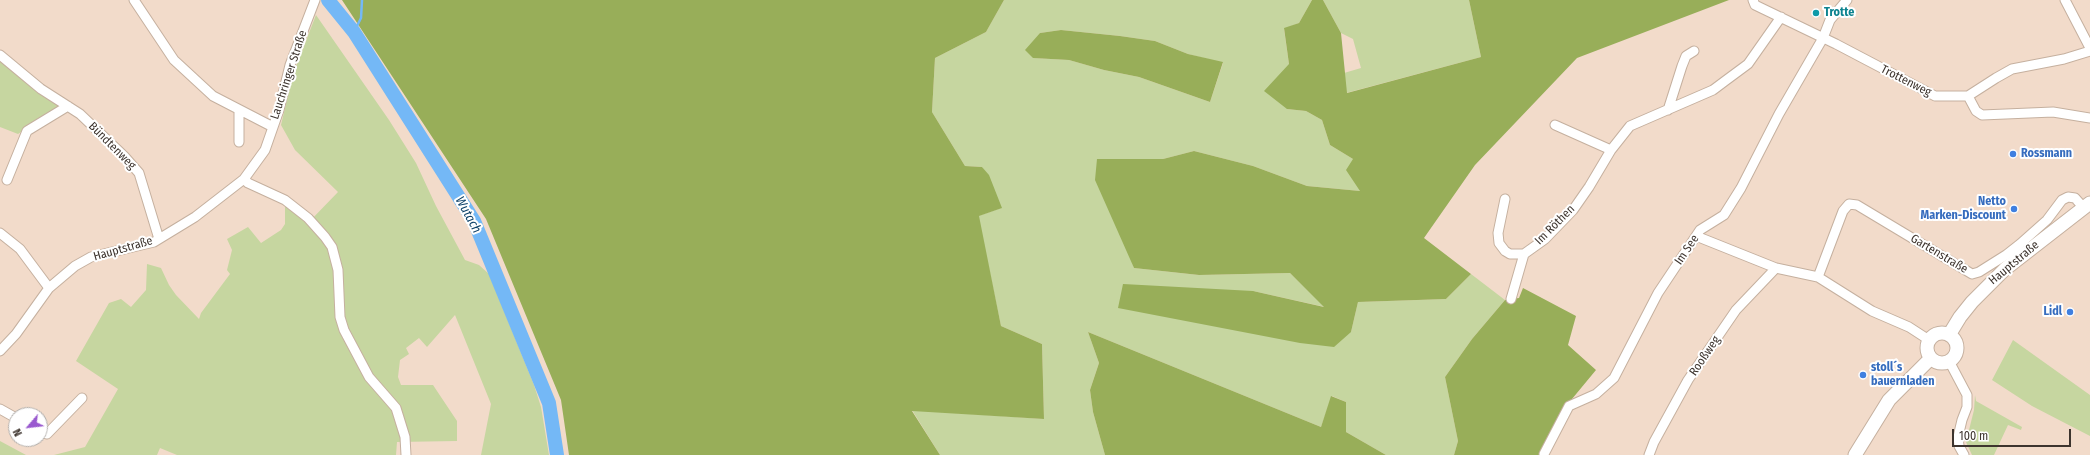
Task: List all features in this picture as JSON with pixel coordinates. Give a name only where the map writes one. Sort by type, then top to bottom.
[{"type":"main road","name":"Hauptstraße","points":[[1949,335],[1960,317],[1994,280],[2086,205]]},
{"type":"main road","points":[[1940,333],[1949,335],[1955,340],[1957,349],[1949,361],[1937,362],[1931,358],[1927,349],[1929,340],[1940,333]]},
{"type":"main road","points":[[1855,455],[1890,400],[1931,358]]},
{"type":"street","points":[[134,0],[174,60],[214,96],[273,127]]},
{"type":"street","name":"Lauchringer Straße","points":[[273,127],[299,41],[315,0]]},
{"type":"street","name":"Trottenweg","points":[[1753,0],[1755,5],[1935,96],[1968,96]]},
{"type":"street","name":"Im See","points":[[1544,454],[1569,406],[1596,394],[1614,378],[1658,293],[1700,230],[1724,215],[1741,188],[1779,114],[1822,38],[1830,20],[1847,0]]},
{"type":"street","points":[[2065,0],[2090,49],[2064,59],[2012,70],[1996,78],[1968,96],[1976,111],[1982,115],[2053,112],[2090,118]]},
{"type":"street","name":"Im Röthen","points":[[1505,198],[1498,233],[1499,243],[1505,251],[1510,254],[1524,254],[1545,239],[1572,210],[1589,188],[1611,150],[1630,126],[1712,90],[1748,64],[1781,17]]},
{"type":"street","points":[[1668,110],[1686,56],[1694,51]]},
{"type":"street","name":"Bündtenweg","points":[[0,54],[41,89],[80,114],[124,156],[139,173],[159,239]]},
{"type":"street","points":[[7,180],[27,131],[68,106]]},
{"type":"street","points":[[239,110],[239,142]]},
{"type":"street","points":[[1554,125],[1611,150]]},
{"type":"street","name":"Hauptstraße","points":[[0,351],[16,334],[49,288],[75,266],[91,257],[141,246],[159,239],[195,217],[244,179],[265,150],[273,127]]},
{"type":"street","points":[[244,179],[248,183],[284,200],[308,218],[325,237],[336,258],[340,317],[344,330],[360,363],[374,383],[396,408],[405,437],[406,455]]},
{"type":"street","name":"Gartenstraße","points":[[1818,277],[1843,211],[1849,204],[1857,205],[1972,274],[1979,272],[2020,244],[2047,220],[2062,200],[2068,197],[2075,198],[2086,205]]},
{"type":"street","points":[[0,233],[20,249],[49,288]]},
{"type":"street","points":[[1696,236],[1776,268],[1818,277],[1872,311],[1909,327],[1929,340]]},
{"type":"street","points":[[1511,298],[1524,254]]},
{"type":"street","name":"Rooßweg","points":[[1649,455],[1654,442],[1688,380],[1736,310],[1776,268]]},
{"type":"street","points":[[1949,361],[1964,388],[1967,407],[1958,437],[1959,446],[1964,455]]},
{"type":"street","points":[[48,433],[82,398]]},
{"type":"green space","points":[[342,0],[1004,0],[986,32],[935,58],[932,112],[965,166],[982,167],[989,175],[1002,208],[979,216],[1001,326],[1042,344],[1044,419],[912,411],[940,455],[569,455],[561,400],[486,219]]},
{"type":"green space","points":[[1004,0],[1312,0],[1299,23],[1284,29],[1289,64],[1287,109],[1306,111],[1322,120],[1330,145],[1353,159],[1360,191],[1307,186],[1253,166],[1194,151],[1163,159],[1097,159],[1134,268],[1199,275],[1290,273],[1325,307],[1253,291],[1351,332],[1358,302],[1446,299],[1471,274],[1505,300],[1472,339],[1445,377],[1458,441],[1454,455],[1386,455],[1346,432],[1346,402],[1332,396],[1321,427],[1088,332],[1099,363],[1090,390],[1093,412],[1105,455],[940,455],[912,410],[1044,419],[1042,344],[1001,326],[978,216],[1001,208],[982,167],[965,166],[932,112],[935,58],[986,32]],"holes":[[[1061,30],[1155,41],[1188,54],[1223,63],[1210,102],[1139,77],[1104,70],[1069,60],[1034,58],[1040,33]]]},
{"type":"green space","points":[[1312,0],[1323,0],[1341,33],[1347,93],[1481,57],[1469,0],[1729,0],[1577,58],[1475,165],[1424,238],[1471,274],[1446,299],[1358,302],[1351,332],[1334,347],[1300,343],[1118,308],[1123,284],[1253,291],[1324,307],[1290,273],[1199,275],[1134,268],[1095,180],[1097,159],[1163,159],[1194,151],[1253,166],[1307,186],[1360,191],[1346,170],[1353,159],[1330,145],[1322,120],[1306,111],[1287,109],[1264,91],[1289,64],[1284,28],[1299,23]]},
{"type":"green space","points":[[1323,0],[1469,0],[1481,57],[1346,93],[1344,73],[1361,68],[1353,39],[1341,33]]},
{"type":"green space","points":[[316,15],[389,120],[416,163],[436,206],[465,260],[479,265],[489,274],[534,385],[541,407],[549,455],[481,455],[491,404],[455,315],[427,347],[419,338],[406,348],[409,354],[400,360],[398,377],[401,385],[433,385],[457,421],[457,441],[397,442],[396,455],[177,455],[160,448],[157,455],[54,455],[85,447],[118,389],[76,361],[109,303],[121,299],[131,307],[146,290],[147,264],[161,268],[169,285],[176,295],[199,319],[201,313],[230,274],[227,270],[232,250],[227,239],[248,227],[261,243],[281,230],[285,224],[285,204],[308,223],[338,192],[295,150],[281,125],[293,74]]},
{"type":"green space","points":[[1061,30],[1155,41],[1188,54],[1223,62],[1210,102],[1139,77],[1104,70],[1069,60],[1033,58],[1025,50],[1040,33]]},
{"type":"green space","points":[[0,59],[59,106],[18,134],[0,127]]},
{"type":"green space","points":[[1523,288],[1576,316],[1568,345],[1596,370],[1567,405],[1542,455],[1454,455],[1458,441],[1445,377],[1472,339],[1505,300],[1519,298]]},
{"type":"green space","points":[[1088,332],[1321,427],[1331,396],[1346,402],[1346,432],[1386,455],[1105,455],[1093,412],[1090,390],[1099,363]]},
{"type":"green space","points":[[2013,340],[2090,395],[2090,436],[2032,406],[1992,380]]},
{"type":"green space","points":[[1975,395],[1976,401],[2022,427],[2021,430],[2008,425],[1994,455],[1972,455],[1966,442],[1974,410]]},
{"type":"green space","points":[[0,441],[8,445],[8,447],[11,447],[26,455],[0,455]]},
{"type":"waterway","name":"Wutach","points":[[328,0],[354,32],[474,221],[549,403],[557,455]]},
{"type":"waterway","points":[[354,32],[361,18],[362,0]]},
{"type":"place","name":"Trotte","points":[[1816,13]]},
{"type":"place","name":"Rossmann","points":[[2013,154]]},
{"type":"place","name":"Netto Marken-Discount","points":[[2014,209]]},
{"type":"place","name":"Lidl","points":[[2070,312]]},
{"type":"place","name":"stoll´s bauernladen","points":[[1863,375]]}]
